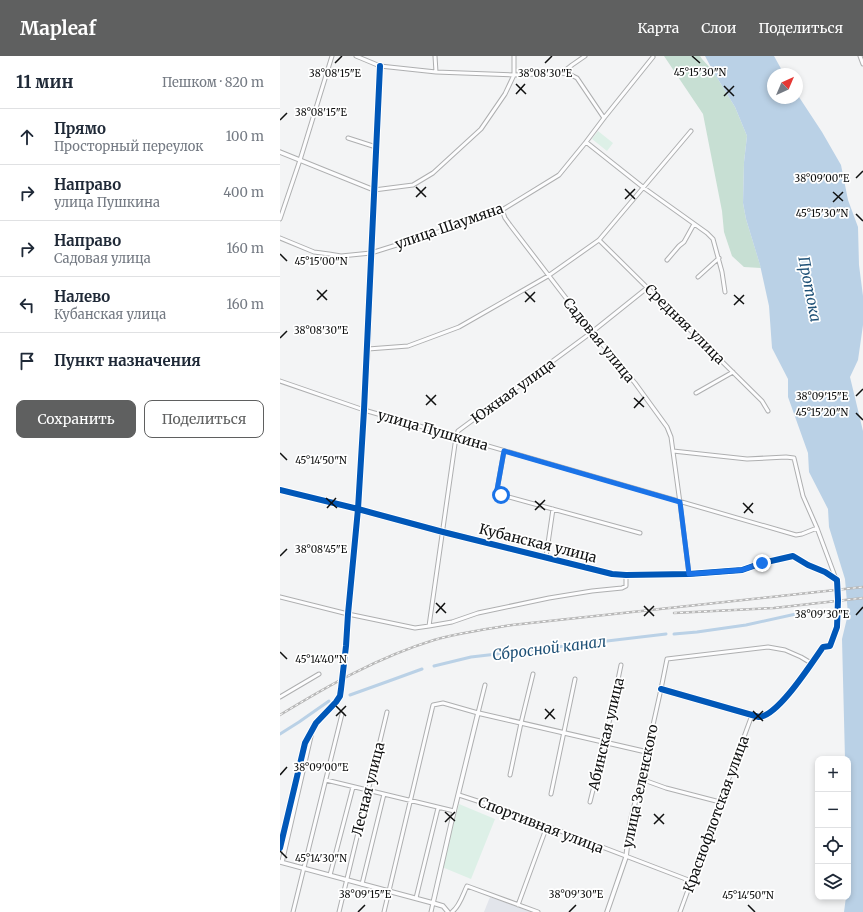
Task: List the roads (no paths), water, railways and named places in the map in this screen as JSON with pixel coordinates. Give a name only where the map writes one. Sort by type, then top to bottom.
[{"type":"street","points":[[280,219],[332,56]]},
{"type":"street","points":[[356,56],[380,66],[436,72],[514,75],[562,73],[571,75],[577,78],[604,118]]},
{"type":"street","points":[[435,56],[436,72]]},
{"type":"street","points":[[280,152],[374,190],[413,185],[434,173],[481,129],[505,94],[514,75],[514,56]]},
{"type":"street","points":[[562,73],[585,56]]},
{"type":"street","points":[[860,56],[863,64]]},
{"type":"street","name":"улица Шаумяна","points":[[280,238],[314,252],[341,256],[371,253],[502,210],[559,175],[653,57]]},
{"type":"street","points":[[280,848],[305,743],[316,723],[340,696],[358,509],[368,349],[380,66]]},
{"type":"street","points":[[368,349],[408,346],[459,327],[548,276],[599,240],[691,131]]},
{"type":"street","points":[[348,138],[376,147]]},
{"type":"street","points":[[586,142],[644,188],[707,233],[713,239],[719,258],[725,292]]},
{"type":"street","name":"Садовая улица","points":[[502,210],[505,218],[548,276],[635,383],[667,427],[671,437],[689,574]]},
{"type":"street","points":[[667,260],[684,242],[694,224]]},
{"type":"street","name":"Средняя улица","points":[[599,240],[762,400],[768,410]]},
{"type":"street","points":[[698,277],[719,258]]},
{"type":"street","name":"Южная улица","points":[[456,437],[458,431],[592,332],[647,288]]},
{"type":"street","points":[[696,393],[733,372]]},
{"type":"street","name":"улица Пушкина","points":[[280,381],[364,410],[796,536],[817,528]]},
{"type":"street","points":[[429,626],[456,437]]},
{"type":"street","points":[[504,451],[497,490],[498,494],[640,533]]},
{"type":"street","points":[[661,689],[752,716],[763,717],[780,704],[787,696],[823,647],[830,646],[836,627],[838,600],[837,580],[804,496],[794,458],[746,459],[673,451]]},
{"type":"street","name":"Кубанская улица","points":[[280,490],[612,574],[689,574],[742,570],[762,563],[793,556],[808,565],[825,572],[837,580]]},
{"type":"street","points":[[546,557],[553,509]]},
{"type":"street","points":[[280,597],[348,614],[414,628],[452,622],[478,613],[549,598],[622,588],[626,586],[626,575]]},
{"type":"street","name":"улица Зеленского","points":[[607,912],[626,857],[630,823],[667,659],[768,647],[785,650],[801,657],[811,664]]},
{"type":"street","name":"Абинская улица","points":[[590,802],[605,742],[621,665]]},
{"type":"street","points":[[280,697],[319,674]]},
{"type":"street","points":[[510,775],[533,674]]},
{"type":"street","points":[[551,794],[575,679]]},
{"type":"street","points":[[431,912],[485,685]]},
{"type":"street","points":[[384,912],[433,705],[443,703],[478,713],[647,752]]},
{"type":"street","name":"Лесная улица","points":[[339,912],[387,712]]},
{"type":"street","points":[[293,912],[342,714]]},
{"type":"street","name":"Краснофлотская улица","points":[[680,912],[752,716]]},
{"type":"street","points":[[313,728],[281,862],[433,903],[443,906],[448,912]]},
{"type":"street","points":[[305,743],[308,741],[310,744]]},
{"type":"street","points":[[641,779],[666,788],[720,802]]},
{"type":"street","points":[[326,780],[454,812]]},
{"type":"street","points":[[330,875],[353,787]]},
{"type":"street","points":[[362,884],[384,794]]},
{"type":"street","name":"Спортивная улица","points":[[459,795],[547,826],[691,881]]},
{"type":"street","points":[[416,898],[438,808]]},
{"type":"street","points":[[518,905],[547,826]]},
{"type":"street","points":[[452,912],[454,911],[467,886],[538,912]]},
{"type":"water","name":"Протока","points":[[705,56],[774,56],[781,68],[767,68],[767,104],[803,103],[841,165],[848,200],[858,227],[859,265],[863,296],[863,325],[858,360],[850,377],[863,431],[863,912],[844,912],[846,900],[851,900],[851,756],[845,756],[842,639],[848,614],[845,579],[829,527],[828,509],[809,472],[808,453],[788,397],[788,379],[772,348],[769,306],[760,265],[746,219],[743,203],[744,162],[747,136],[735,107]]},
{"type":"waterway","name":"Сбросной канал","points":[[674,634],[746,625],[796,614]]},
{"type":"waterway","name":"Сбросной канал","points":[[434,666],[471,657],[666,634]]},
{"type":"waterway","name":"Сбросной канал","points":[[350,695],[422,669]]},
{"type":"waterway","name":"Сбросной канал","points":[[280,734],[329,701]]},
{"type":"railway","points":[[280,715],[317,693],[374,663],[414,647],[453,635],[512,625],[863,587]]},
{"type":"railway","points":[[674,613],[774,608],[863,598]]}]
